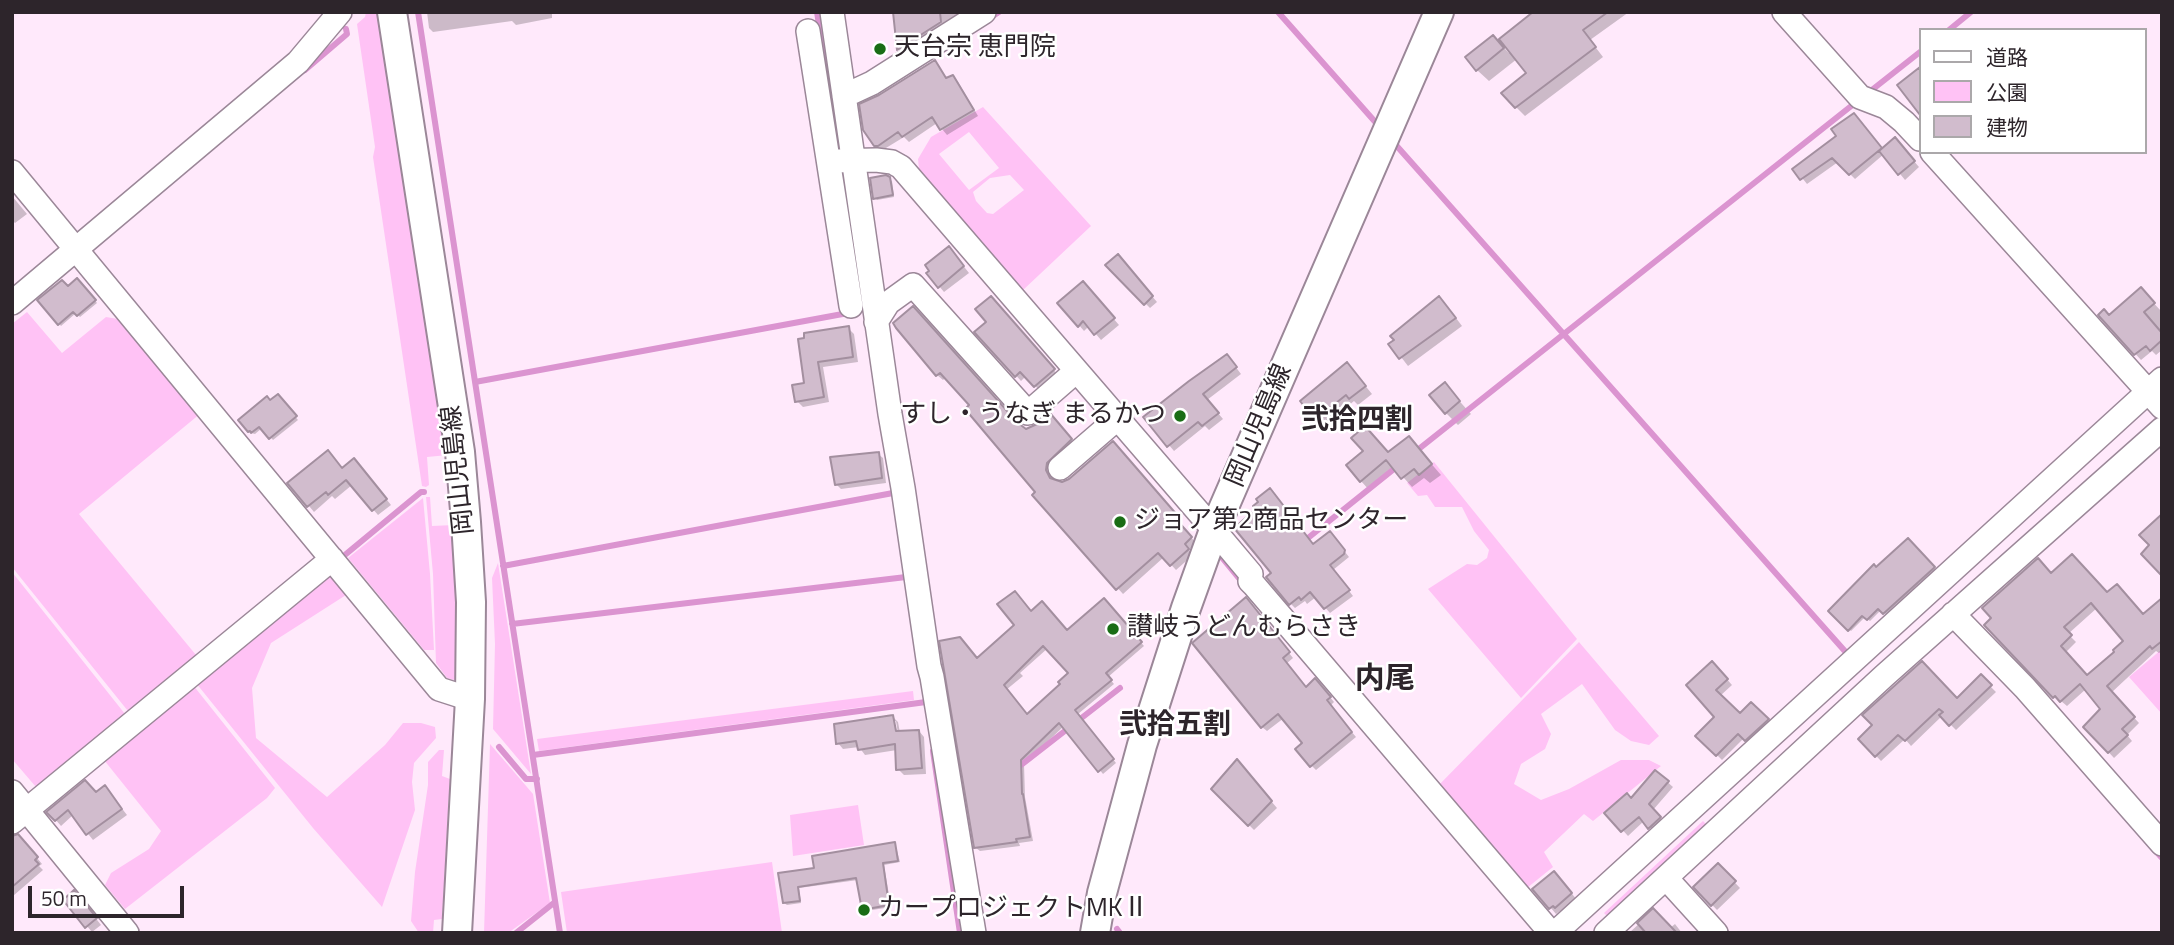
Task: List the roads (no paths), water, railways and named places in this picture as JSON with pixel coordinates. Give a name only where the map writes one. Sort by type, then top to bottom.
[{"type":"main road","name":"岡山児島線","points":[[392,12],[460,452],[471,602],[470,699],[457,933]]},
{"type":"main road","name":"岡山児島線","points":[[1096,933],[1102,893],[1135,767],[1214,530],[1439,12]]},
{"type":"street","points":[[12,303],[298,62],[340,12]]},
{"type":"street","points":[[832,12],[844,96],[840,160],[851,306]]},
{"type":"street","points":[[844,96],[872,83],[984,12]]},
{"type":"street","points":[[1784,12],[1860,97],[1886,107],[1918,137]]},
{"type":"street","points":[[808,31],[876,321],[929,667],[974,933]]},
{"type":"street","points":[[1606,933],[1666,878],[1712,809],[1769,757],[1853,661],[2156,396],[1934,154]]},
{"type":"street","points":[[840,160],[892,162],[901,167],[1112,423],[1214,530],[1251,574],[1252,583],[1553,933],[1712,809],[1769,757],[1953,614],[2162,429]]},
{"type":"street","points":[[12,173],[439,689],[470,699]]},
{"type":"street","points":[[876,321],[888,303],[913,285],[1028,413],[1070,376]]},
{"type":"street","points":[[1060,468],[1112,423]]},
{"type":"street","points":[[20,816],[332,559]]},
{"type":"street","points":[[1953,614],[2025,688],[2162,844]]},
{"type":"street","points":[[12,792],[20,816],[127,933]]},
{"type":"street","points":[[1666,878],[1716,933]]},
{"type":"waterway","points":[[418,12],[560,933]]},
{"type":"waterway","points":[[817,12],[840,156]]},
{"type":"waterway","points":[[988,19],[999,12]]},
{"type":"waterway","points":[[1278,12],[1377,124]]},
{"type":"waterway","points":[[1951,28],[1971,12]]},
{"type":"waterway","points":[[305,70],[347,34],[346,29]]},
{"type":"waterway","points":[[1868,93],[1918,54]]},
{"type":"waterway","points":[[1415,452],[1855,103]]},
{"type":"waterway","points":[[1395,144],[1851,658]]},
{"type":"waterway","points":[[841,166],[858,270]]},
{"type":"waterway","points":[[475,382],[848,313]]},
{"type":"waterway","points":[[1303,542],[1399,465]]},
{"type":"waterway","points":[[340,559],[424,492]]},
{"type":"waterway","points":[[503,566],[893,493]]},
{"type":"waterway","points":[[1220,555],[1243,583]]},
{"type":"waterway","points":[[512,624],[906,577]]},
{"type":"waterway","points":[[1016,769],[1120,688]]},
{"type":"waterway","points":[[533,755],[926,702]]},
{"type":"waterway","points":[[499,747],[526,779],[537,779]]},
{"type":"waterway","points":[[933,751],[960,933]]},
{"type":"waterway","points":[[2153,848],[2162,858]]},
{"type":"waterway","points":[[516,933],[555,902]]},
{"type":"waterway","points":[[1117,929],[1120,933]]},
{"type":"place","name":"天台宗 恵門院","points":[[880,49]]},
{"type":"place","name":"すし・うなぎ まるかつ","points":[[1180,416]]},
{"type":"place","name":"ジョア第2商品センター","points":[[1120,522]]},
{"type":"place","name":"讃岐うどんむらさき","points":[[1113,629]]},
{"type":"place","name":"カープロジェクトMKⅡ","points":[[864,910]]},
{"type":"district","name":"弐拾四割","points":[[1357,421]]},
{"type":"district","name":"内尾","points":[[1385,681]]},
{"type":"district","name":"弐拾五割","points":[[1175,726]]}]
